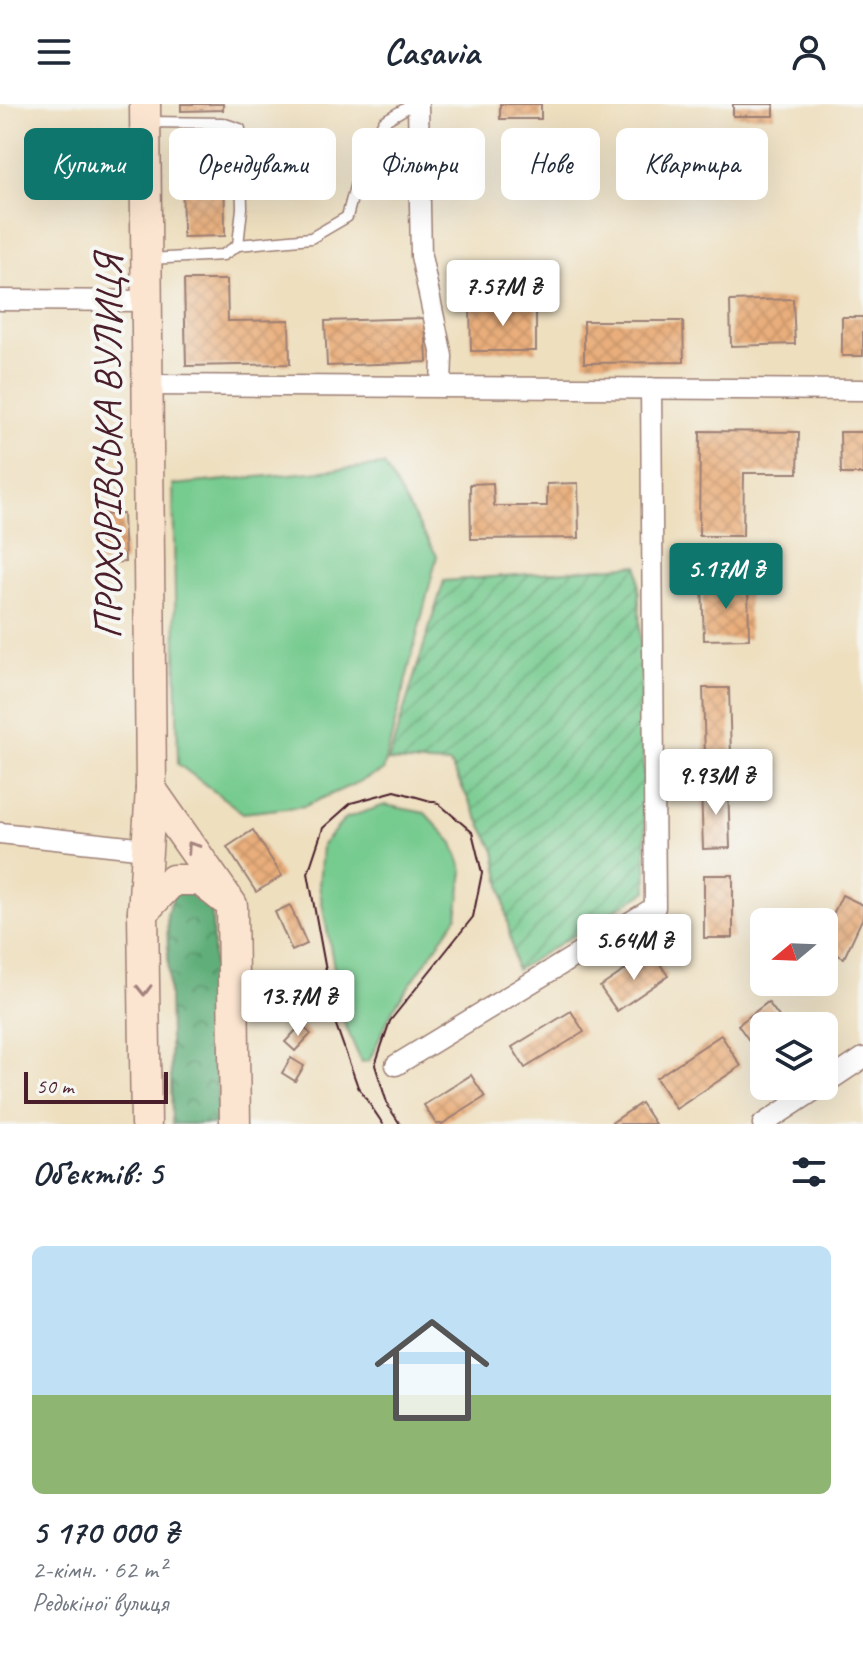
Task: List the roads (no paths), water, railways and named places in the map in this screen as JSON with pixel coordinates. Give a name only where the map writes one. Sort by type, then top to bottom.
[{"type":"street","points":[[416,104],[421,256],[442,356],[441,386]]},
{"type":"street","name":"ПРОХОРІВСЬКА ВУЛИЦЯ","points":[[146,113],[151,789],[143,912],[146,1124]]},
{"type":"street","points":[[0,300],[147,301]]},
{"type":"street","points":[[148,385],[863,390]]},
{"type":"street","points":[[396,1065],[655,907],[651,388]]},
{"type":"street","points":[[151,789],[232,905],[235,1124]]},
{"type":"street","points":[[0,833],[146,849]]},
{"type":"street","points":[[143,912],[173,880],[200,880],[232,905]]},
{"type":"street","points":[[838,1074],[863,1058]]},
{"type":"street","points":[[763,1124],[799,1100]]},
{"type":"lane","points":[[147,259],[223,255],[238,245],[311,238],[347,217],[361,164],[384,121],[416,104]]},
{"type":"lane","points":[[146,113],[222,123],[240,129],[242,208],[238,245]]},
{"type":"tram line","points":[[383,1124],[358,1087],[336,1025],[308,873],[323,828],[351,803],[395,791],[438,803],[472,832],[482,873],[473,917],[390,1021],[375,1065],[388,1106],[400,1124]]}]
